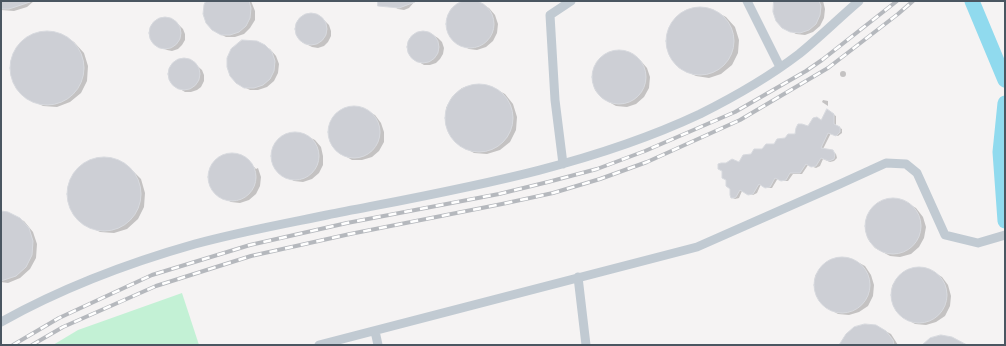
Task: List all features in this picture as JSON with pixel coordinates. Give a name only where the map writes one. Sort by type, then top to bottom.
[{"type":"street","points":[[563,164],[555,100],[550,15],[571,1]]},
{"type":"street","points":[[747,1],[780,67]]},
{"type":"street","points":[[1,322],[33,304],[79,284],[135,263],[196,244],[276,225],[425,196],[520,175],[563,164],[621,146],[686,120],[734,96],[801,52],[858,1]]},
{"type":"street","points":[[320,345],[697,247],[886,163],[906,164],[917,173],[945,236],[978,243],[1003,236]]},
{"type":"street","points":[[578,277],[586,345]]},
{"type":"street","points":[[375,331],[378,345]]},
{"type":"green space","points":[[182,293],[199,345],[53,345],[78,330]]},
{"type":"building","points":[[470,0],[479,2],[487,7],[492,15],[494,24],[492,33],[487,41],[479,46],[470,48],[461,46],[453,41],[448,33],[446,24],[448,15],[453,7],[461,2]]},
{"type":"building","points":[[1,1],[30,2],[9,9],[1,9]]},
{"type":"building","points":[[206,1],[249,1],[251,8],[250,18],[246,26],[239,32],[230,35],[221,35],[212,30],[206,23],[203,14]]},
{"type":"building","points":[[378,1],[415,2],[399,8],[378,6]]},
{"type":"building","points":[[774,1],[819,1],[821,6],[820,15],[816,24],[809,30],[800,33],[790,32],[782,28],[776,21],[773,12]]},
{"type":"building","points":[[693,7],[707,7],[719,12],[729,22],[734,34],[734,48],[729,60],[719,70],[707,75],[693,75],[681,70],[671,60],[666,48],[666,34],[671,22],[681,12]]},
{"type":"building","points":[[308,13],[314,13],[324,20],[327,29],[326,35],[320,42],[314,45],[308,45],[298,38],[295,32],[295,26],[302,16]]},
{"type":"building","points":[[165,17],[171,18],[178,24],[181,33],[180,39],[174,46],[165,49],[159,48],[152,42],[149,33],[150,27],[156,20]]},
{"type":"building","points":[[47,31],[61,34],[73,42],[81,54],[84,68],[81,82],[73,94],[61,102],[47,105],[33,102],[21,94],[13,82],[10,68],[13,54],[21,42],[33,34]]},
{"type":"building","points":[[420,31],[426,31],[436,38],[439,47],[438,53],[432,60],[426,63],[420,63],[410,56],[407,50],[407,44],[414,34]]},
{"type":"building","points":[[242,40],[257,41],[265,45],[272,52],[275,61],[274,71],[270,79],[263,85],[254,88],[244,88],[236,83],[230,76],[227,67],[227,58],[231,49]]},
{"type":"building","points":[[614,50],[624,50],[634,54],[642,62],[646,72],[646,82],[642,92],[634,100],[624,104],[614,104],[604,100],[596,92],[592,82],[592,72],[596,62],[604,54]]},
{"type":"building","points":[[184,58],[190,59],[197,65],[200,74],[199,80],[193,87],[184,90],[178,89],[171,83],[168,74],[169,68],[175,61]]},
{"type":"building","points":[[472,84],[486,84],[498,89],[508,99],[513,111],[513,125],[508,137],[498,147],[486,152],[472,152],[460,147],[450,137],[445,125],[445,111],[450,99],[460,89]]},
{"type":"building","points":[[349,106],[359,106],[369,110],[376,117],[380,127],[380,137],[376,147],[369,154],[359,158],[349,158],[339,154],[332,147],[328,137],[328,127],[332,117],[339,110]]},
{"type":"building","points":[[827,109],[834,114],[834,124],[840,127],[840,132],[836,136],[828,133],[821,148],[833,150],[835,154],[834,159],[829,161],[821,158],[816,166],[811,167],[806,164],[800,173],[790,173],[786,180],[781,181],[775,178],[770,187],[765,188],[759,184],[753,194],[748,195],[740,190],[736,197],[731,198],[730,189],[726,186],[726,180],[722,178],[722,171],[718,169],[718,164],[726,163],[732,159],[739,162],[743,155],[751,154],[754,149],[762,149],[766,144],[774,144],[777,139],[785,138],[788,134],[795,134],[798,124],[808,126],[813,118],[817,117],[821,120]]},
{"type":"building","points":[[290,132],[300,132],[312,139],[319,151],[319,161],[312,173],[300,180],[290,180],[282,176],[275,169],[271,161],[271,151],[275,143],[282,136]]},
{"type":"building","points":[[227,153],[237,153],[249,160],[256,172],[256,182],[249,194],[237,201],[227,201],[219,197],[212,190],[208,182],[208,172],[212,164],[219,157]]},
{"type":"building","points":[[104,157],[118,160],[130,168],[138,180],[141,194],[138,208],[130,220],[118,228],[104,231],[90,228],[78,220],[70,208],[67,194],[70,180],[78,168],[90,160]]},
{"type":"building","points":[[887,198],[899,198],[909,202],[917,210],[921,220],[921,232],[917,242],[909,250],[899,254],[887,254],[877,250],[869,242],[865,232],[865,220],[869,210],[877,202]]},
{"type":"building","points":[[1,211],[8,212],[20,218],[29,228],[33,241],[32,255],[26,267],[16,276],[1,281]]},
{"type":"building","points":[[836,257],[848,257],[858,261],[866,269],[870,279],[870,291],[866,301],[858,309],[848,313],[836,313],[826,309],[818,301],[814,291],[814,279],[818,269],[826,261]]},
{"type":"building","points":[[913,267],[925,267],[935,271],[943,279],[947,289],[947,301],[943,311],[935,319],[925,323],[913,323],[903,319],[895,311],[891,301],[891,289],[895,279],[903,271]]},
{"type":"building","points":[[865,324],[876,325],[886,331],[893,340],[894,345],[839,345],[846,334],[854,327]]},
{"type":"building","points":[[941,335],[952,337],[967,345],[922,345],[930,338]]},
{"type":"waterway","points":[[972,1],[1005,80]]},
{"type":"waterway","points":[[1005,103],[1000,152],[1005,221]]},
{"type":"railway","points":[[13,345],[59,318],[152,275],[250,245],[347,223],[499,194],[548,182],[597,169],[645,151],[735,112],[806,71],[897,1]]},
{"type":"railway","points":[[32,345],[63,327],[156,286],[251,256],[350,234],[553,193],[600,179],[647,162],[740,120],[828,68],[913,1]]}]
